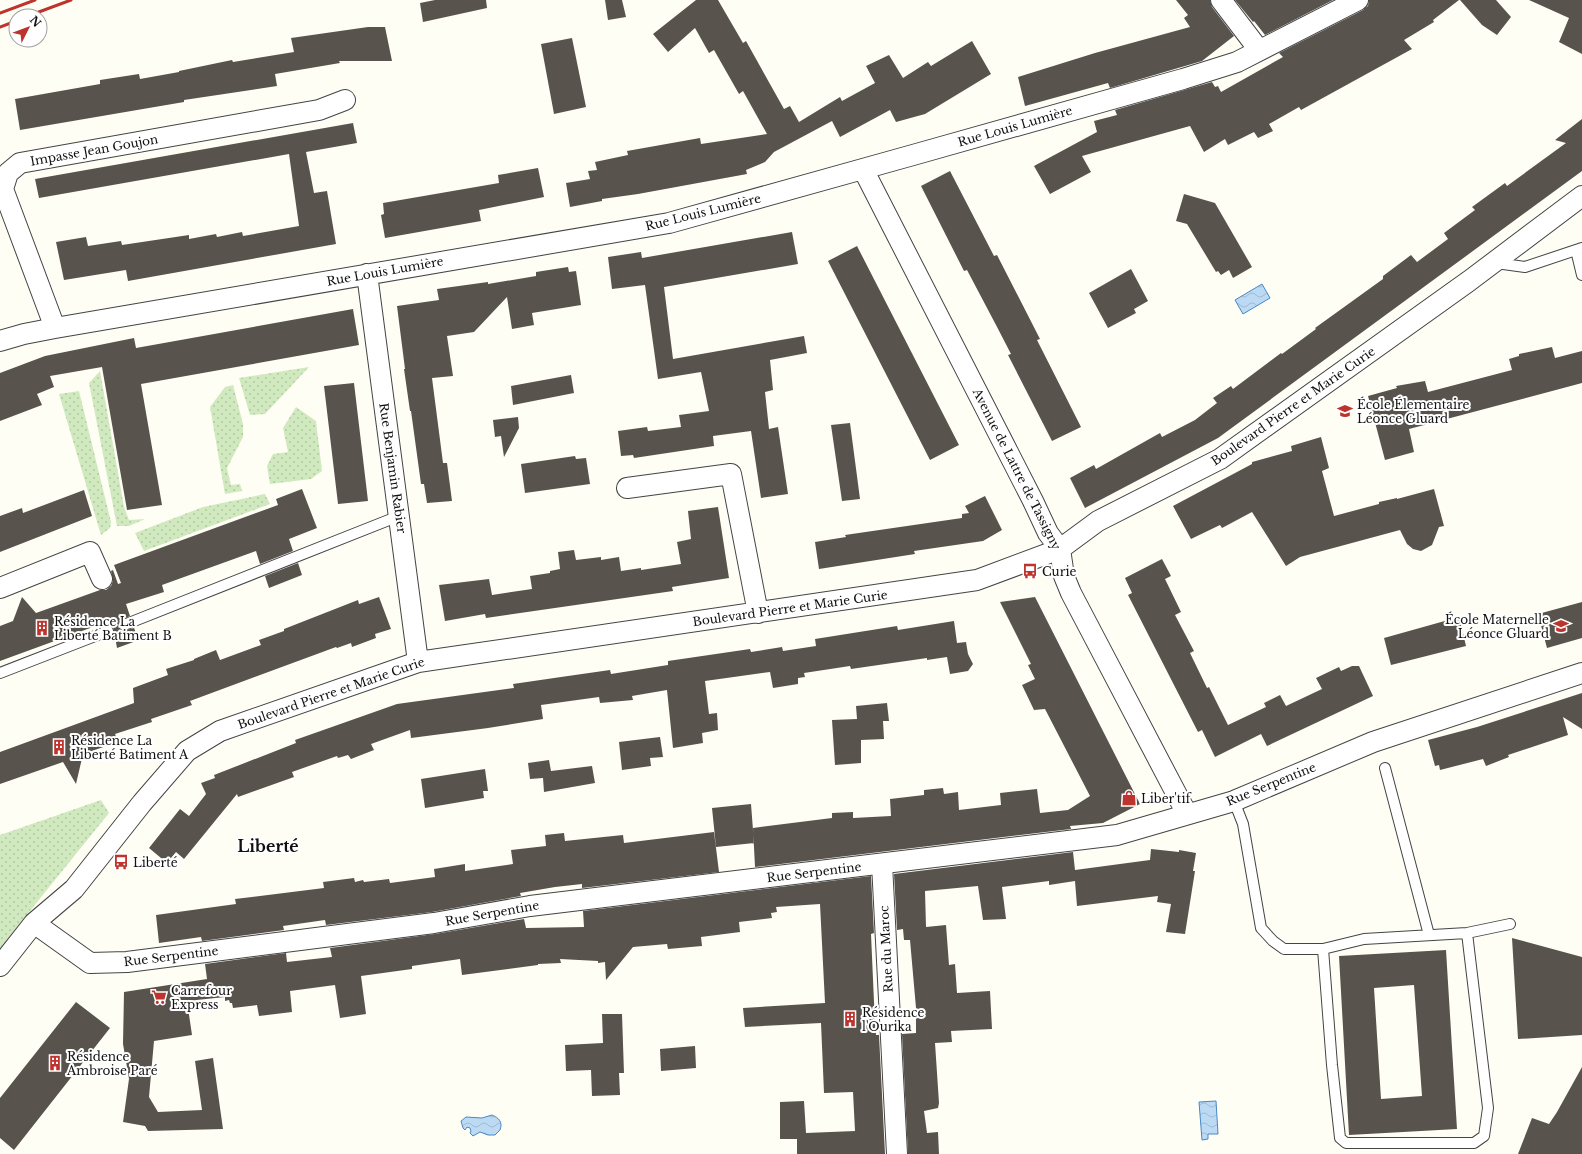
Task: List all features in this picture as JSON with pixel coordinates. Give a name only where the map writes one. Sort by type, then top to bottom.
[{"type":"street","points":[[1221,0],[1259,50]]},
{"type":"street","name":"Rue Louis Lumière","points":[[0,341],[24,334],[56,328],[668,223],[1183,79],[1237,62],[1358,0]]},
{"type":"street","name":"Impasse Jean Goujon","points":[[56,328],[3,189],[8,173],[20,163],[319,110],[345,100]]},
{"type":"street","name":"Avenue de Lattre de Tassigny","points":[[864,169],[1048,533],[1060,549],[1064,576],[1071,593],[1187,814]]},
{"type":"street","name":"Boulevard Pierre et Marie Curie","points":[[0,966],[34,923],[74,889],[142,803],[187,751],[220,731],[418,662],[977,580],[1060,549],[1098,522],[1220,459],[1494,262],[1582,196]]},
{"type":"street","name":"Rue Benjamin Rabier","points":[[367,274],[418,662]]},
{"type":"street","points":[[627,488],[731,474],[758,613]]},
{"type":"street","points":[[0,588],[90,552],[102,579]]},
{"type":"street","name":"Rue Serpentine","points":[[34,923],[90,963],[127,962],[434,923],[530,906],[1117,835],[1234,801],[1373,742],[1582,673]]},
{"type":"street","name":"Rue du Maroc","points":[[882,864],[890,1052],[897,1154]]},
{"type":"lane","points":[[1494,262],[1525,267],[1579,249],[1582,275]]},
{"type":"lane","points":[[124,625],[399,516]]},
{"type":"lane","points":[[0,673],[108,631]]},
{"type":"lane","points":[[1385,768],[1430,935]]},
{"type":"lane","points":[[1234,801],[1243,824],[1261,928],[1273,941],[1284,949],[1323,949],[1364,939],[1467,933],[1510,924]]},
{"type":"lane","points":[[1323,949],[1332,1065],[1340,1138],[1346,1143],[1474,1143],[1484,1136],[1488,1108],[1467,933]]},
{"type":"green space","points":[[309,367],[265,414],[250,415],[239,378]]},
{"type":"green space","points":[[100,371],[124,507],[129,520],[145,519],[129,526],[117,526],[89,383]]},
{"type":"green space","points":[[233,385],[243,424],[243,437],[227,468],[231,485],[240,484],[242,491],[225,494],[210,407],[225,387]]},
{"type":"green space","points":[[79,391],[111,522],[110,528],[101,535],[59,394]]},
{"type":"green space","points":[[296,407],[316,421],[322,471],[311,479],[270,484],[267,466],[273,454],[288,452],[283,428]]},
{"type":"green space","points":[[265,494],[270,504],[144,551],[135,533],[203,507]]},
{"type":"green space","points":[[101,800],[109,813],[0,948],[0,835]]},
{"type":"water","points":[[1262,284],[1270,298],[1243,314],[1235,300]]},
{"type":"water","points":[[1216,1101],[1218,1134],[1208,1134],[1208,1139],[1202,1140],[1199,1102]]},
{"type":"water","points":[[492,1115],[497,1117],[501,1123],[500,1130],[495,1135],[488,1135],[480,1132],[473,1136],[470,1133],[470,1128],[467,1127],[465,1130],[463,1128],[461,1121],[466,1117],[482,1118]]},
{"type":"building","points":[[435,0],[486,0],[487,8],[423,22],[420,3]]},
{"type":"building","points":[[605,0],[622,0],[626,17],[608,20]]},
{"type":"building","points":[[696,0],[718,0],[743,43],[746,41],[784,109],[790,106],[799,122],[840,97],[842,101],[875,83],[866,66],[889,55],[903,78],[928,62],[931,66],[972,41],[991,74],[925,114],[896,122],[890,110],[840,137],[832,121],[774,152],[765,162],[746,170],[747,174],[602,199],[602,201],[570,207],[566,183],[590,179],[588,171],[597,170],[595,162],[628,155],[627,151],[700,138],[701,144],[767,134],[743,91],[739,94],[714,50],[709,53],[695,28],[668,52],[653,34]]},
{"type":"building","points":[[1176,0],[1210,0],[1212,7],[1234,36],[1202,61],[1110,88],[1108,83],[1025,106],[1018,77],[1095,53],[1190,27],[1184,18],[1188,15]]},
{"type":"building","points":[[1235,0],[1333,0],[1265,35]]},
{"type":"building","points":[[1369,0],[1459,0],[1433,20],[1434,22],[1404,40],[1412,49],[1301,110],[1299,107],[1269,124],[1273,131],[1258,138],[1254,132],[1228,145],[1225,139],[1204,152],[1190,126],[1082,156],[1091,172],[1050,194],[1034,166],[1097,132],[1094,121],[1117,115],[1115,110],[1212,82],[1215,87],[1218,86],[1221,92],[1283,57],[1279,53],[1363,10],[1368,6]]},
{"type":"building","points":[[1460,0],[1496,0],[1511,17],[1497,35],[1482,25]]},
{"type":"building","points":[[1529,0],[1582,0],[1582,54],[1559,42],[1569,18]]},
{"type":"building","points":[[368,27],[385,27],[392,61],[339,61],[340,63],[275,74],[277,86],[184,100],[184,102],[20,130],[15,99],[100,84],[100,80],[139,74],[140,79],[232,60],[233,62],[294,52],[291,38]]},
{"type":"building","points":[[572,38],[586,107],[554,114],[541,44]]},
{"type":"building","points":[[1582,119],[1582,171],[1218,438],[1085,508],[1070,478],[1094,465],[1096,469],[1160,433],[1162,437],[1195,420],[1217,403],[1213,398],[1231,386],[1233,389],[1281,353],[1282,354],[1316,329],[1315,328],[1383,279],[1383,276],[1411,255],[1417,262],[1448,239],[1444,233],[1475,210],[1472,207],[1505,183],[1507,186],[1566,143],[1555,140]]},
{"type":"building","points":[[353,123],[357,143],[306,152],[314,193],[327,191],[336,244],[128,281],[126,270],[64,280],[56,242],[86,237],[88,246],[121,241],[122,245],[189,235],[189,239],[216,234],[217,237],[242,232],[243,236],[299,226],[289,154],[39,198],[35,179]]},
{"type":"building","points":[[538,168],[544,197],[479,210],[481,221],[385,238],[381,215],[384,214],[383,203],[499,183],[498,175]]},
{"type":"building","points":[[950,171],[994,256],[997,255],[1040,339],[1037,340],[1081,427],[1052,441],[1008,355],[1011,354],[967,270],[964,271],[921,186]]},
{"type":"building","points":[[1184,194],[1215,203],[1252,267],[1233,278],[1229,270],[1221,275],[1218,271],[1216,272],[1187,224],[1176,221]]},
{"type":"building","points":[[792,232],[798,264],[664,287],[673,359],[804,336],[807,353],[770,360],[773,390],[765,392],[769,429],[778,427],[788,494],[761,498],[751,431],[713,436],[714,446],[634,458],[633,455],[621,456],[618,431],[647,427],[648,431],[681,427],[679,415],[709,411],[701,372],[658,379],[645,285],[612,289],[608,257],[641,252],[642,258]]},
{"type":"building","points":[[857,246],[959,445],[930,460],[828,261]]},
{"type":"building","points":[[568,267],[569,272],[576,271],[581,305],[532,313],[534,325],[512,329],[507,297],[474,332],[447,336],[453,376],[432,378],[443,463],[447,463],[452,501],[427,503],[424,484],[421,484],[404,369],[397,306],[439,300],[437,289],[488,282],[488,284],[536,276],[536,272]]},
{"type":"building","points":[[1131,269],[1148,301],[1134,309],[1136,313],[1108,328],[1089,293]]},
{"type":"building","points":[[353,309],[359,345],[141,384],[162,505],[127,510],[102,367],[50,376],[54,387],[37,394],[42,405],[0,421],[0,373],[45,356],[134,338],[136,348]]},
{"type":"building","points":[[1552,347],[1555,358],[1582,351],[1582,383],[1409,429],[1414,452],[1385,460],[1368,396],[1397,388],[1396,386],[1425,381],[1428,392],[1512,370],[1509,359],[1519,356],[1519,354]]},
{"type":"building","points":[[571,375],[574,393],[513,405],[511,386]]},
{"type":"building","points":[[354,383],[368,501],[338,504],[324,386]]},
{"type":"building","points":[[518,417],[519,428],[504,457],[501,436],[495,437],[493,420]]},
{"type":"building","points":[[850,423],[860,499],[842,501],[831,425]]},
{"type":"building","points":[[1321,437],[1329,468],[1322,471],[1334,516],[1379,504],[1379,502],[1397,499],[1434,489],[1444,526],[1439,527],[1432,545],[1421,551],[1413,549],[1407,544],[1400,530],[1300,557],[1286,566],[1252,512],[1222,528],[1220,525],[1191,539],[1173,506],[1252,464],[1252,462],[1292,451],[1291,446]]},
{"type":"building","points":[[575,456],[576,459],[586,458],[590,484],[525,493],[521,464]]},
{"type":"building","points":[[302,489],[317,528],[289,539],[293,551],[260,564],[256,551],[162,585],[164,592],[126,604],[130,616],[119,621],[118,627],[123,631],[134,628],[139,640],[117,648],[112,620],[0,661],[0,626],[13,621],[22,597],[36,613],[100,590],[106,590],[111,586],[113,581],[111,571],[113,570],[118,584],[121,583],[114,565],[278,505],[276,499]]},
{"type":"building","points":[[84,490],[92,516],[0,552],[0,516],[22,508],[23,513]]},
{"type":"building","points":[[985,496],[1002,530],[983,541],[914,551],[915,554],[819,569],[815,542],[846,537],[845,535],[962,518],[962,514],[969,513],[965,506]]},
{"type":"building","points":[[718,507],[729,578],[672,587],[673,591],[486,618],[485,614],[445,621],[439,585],[489,579],[492,595],[532,589],[530,576],[550,573],[550,571],[560,569],[558,552],[574,550],[576,560],[601,557],[601,560],[619,557],[621,571],[641,568],[641,570],[681,564],[677,542],[691,539],[688,511]]},
{"type":"building","points":[[1162,559],[1171,576],[1165,579],[1181,612],[1175,615],[1194,651],[1190,653],[1207,688],[1209,687],[1228,725],[1266,707],[1264,703],[1280,695],[1286,706],[1322,689],[1316,678],[1339,667],[1341,671],[1352,666],[1359,666],[1373,696],[1267,746],[1261,734],[1215,757],[1202,730],[1198,732],[1128,595],[1132,593],[1125,578]]},
{"type":"building","points":[[298,563],[302,575],[269,588],[265,576]]},
{"type":"building","points":[[379,597],[391,629],[375,634],[376,638],[352,647],[351,643],[337,648],[336,647],[190,701],[192,705],[151,719],[152,722],[115,734],[118,742],[83,754],[76,784],[63,762],[0,784],[0,752],[134,703],[133,688],[168,675],[166,669],[194,660],[216,650],[220,660],[261,645],[259,640],[284,631],[284,629],[358,600],[359,604]]},
{"type":"building","points":[[1035,597],[1140,804],[1103,823],[1070,826],[1071,829],[755,867],[753,828],[832,818],[832,813],[853,812],[853,818],[891,816],[890,799],[924,795],[924,790],[943,788],[944,794],[958,792],[959,810],[1001,805],[1000,793],[1037,789],[1040,813],[1068,810],[1090,796],[1045,709],[1034,710],[1022,685],[1035,679],[1028,665],[1031,664],[1000,602]]},
{"type":"building","points":[[1582,602],[1582,638],[1547,648],[1538,614]]},
{"type":"building","points":[[1459,617],[1466,646],[1391,665],[1384,638]]},
{"type":"building","points":[[954,621],[957,643],[966,642],[968,654],[973,664],[968,671],[950,674],[947,657],[927,660],[927,658],[851,669],[850,666],[804,673],[805,677],[798,678],[798,684],[773,688],[770,672],[705,681],[709,714],[717,713],[718,730],[702,733],[703,743],[673,748],[667,690],[632,696],[633,700],[600,703],[599,697],[541,705],[543,719],[488,728],[411,738],[410,730],[371,744],[374,750],[351,759],[348,755],[338,758],[337,756],[292,772],[294,777],[238,797],[237,794],[184,859],[176,852],[167,863],[149,848],[180,809],[189,816],[206,794],[201,783],[215,778],[214,775],[296,743],[295,740],[397,704],[514,688],[513,684],[610,670],[611,674],[668,665],[668,661],[750,649],[751,652],[782,647],[783,651],[816,646],[815,639],[897,626],[898,630]]},
{"type":"building","points":[[1582,693],[1582,729],[1563,717],[1568,735],[1508,755],[1509,757],[1486,766],[1483,759],[1440,770],[1439,765],[1435,766],[1428,740],[1477,727]]},
{"type":"building","points":[[887,703],[889,721],[883,721],[884,739],[861,740],[861,763],[835,765],[832,720],[857,719],[856,706]]},
{"type":"building","points":[[660,737],[663,757],[650,758],[651,766],[622,770],[619,742]]},
{"type":"building","points":[[549,760],[551,771],[592,766],[595,783],[544,792],[543,778],[530,779],[528,763]]},
{"type":"building","points":[[485,769],[488,791],[483,791],[484,798],[425,808],[421,779]]},
{"type":"building","points":[[751,804],[754,843],[716,847],[712,808]]},
{"type":"building","points":[[714,832],[719,872],[582,888],[582,884],[555,887],[520,893],[521,896],[432,912],[326,925],[325,920],[283,926],[284,930],[202,941],[201,937],[159,943],[156,915],[236,904],[235,899],[324,888],[323,882],[354,878],[355,882],[363,880],[364,882],[389,879],[390,883],[435,877],[434,869],[465,864],[465,871],[513,864],[511,850],[546,846],[545,835],[564,833],[565,841],[623,835],[624,843]]},
{"type":"building","points":[[1151,849],[1179,852],[1179,850],[1196,853],[1193,871],[1195,871],[1185,934],[1166,932],[1171,904],[1157,902],[1158,896],[1077,906],[1075,881],[1049,885],[1049,881],[1002,887],[1006,919],[983,920],[978,886],[925,891],[926,927],[946,925],[949,965],[955,964],[957,993],[990,991],[992,1029],[951,1031],[952,1042],[935,1043],[939,1103],[938,1108],[924,1111],[927,1133],[938,1132],[939,1154],[908,1154],[902,1034],[916,1033],[916,1008],[910,940],[904,940],[903,929],[897,930],[894,874],[1073,852],[1075,870],[1150,860]]},
{"type":"building","points":[[871,876],[874,933],[871,934],[874,1002],[876,1035],[879,1035],[885,1154],[797,1154],[797,1139],[780,1139],[780,1102],[804,1101],[806,1133],[855,1131],[853,1092],[824,1093],[821,1023],[745,1027],[743,1008],[825,1003],[820,904],[776,907],[777,912],[771,913],[772,918],[739,922],[740,932],[701,937],[702,946],[668,949],[667,944],[633,947],[606,980],[605,962],[598,963],[598,961],[560,959],[561,963],[538,964],[462,975],[460,959],[412,966],[412,969],[361,976],[366,1014],[340,1018],[335,985],[290,991],[292,1012],[259,1016],[257,1005],[233,1008],[232,1003],[230,1003],[229,1000],[225,1001],[225,997],[187,1001],[192,1035],[154,1041],[149,1097],[158,1112],[202,1110],[195,1061],[213,1058],[223,1129],[148,1131],[145,1126],[123,1122],[129,1079],[123,1044],[124,992],[207,979],[205,964],[286,953],[287,962],[332,957],[330,948],[435,934],[524,919],[526,928],[584,927],[583,911]]},
{"type":"building","points":[[1512,938],[1582,957],[1582,1035],[1518,1039]]},
{"type":"building","points":[[1446,950],[1457,1129],[1349,1135],[1339,956]],"holes":[[[1414,985],[1422,1096],[1381,1099],[1374,988]]]},
{"type":"building","name":"Résidence Ambroise Paré","points":[[76,1002],[110,1028],[14,1150],[0,1138],[0,1098]]},
{"type":"building","points":[[602,1014],[622,1014],[624,1073],[619,1073],[620,1095],[592,1096],[591,1070],[566,1071],[565,1045],[603,1043]]},
{"type":"building","points":[[695,1046],[696,1068],[661,1071],[660,1049]]},
{"type":"building","points":[[1582,1067],[1582,1154],[1518,1154],[1532,1118],[1549,1124]]},
{"type":"railway","points":[[0,13],[35,0]]},
{"type":"railway","points":[[48,9],[71,0]]},
{"type":"railway","points":[[0,27],[8,24]]},
{"type":"place","name":"École Élementaire Léonce Gluard","points":[[1345,411]]},
{"type":"place","name":"Curie","points":[[1030,571]]},
{"type":"place","name":"École Maternelle Léonce Gluard","points":[[1561,626]]},
{"type":"place","name":"Résidence La Liberté Batiment B","points":[[42,628]]},
{"type":"place","name":"Résidence La Liberté Batiment A","points":[[59,747]]},
{"type":"place","name":"Liber'tif","points":[[1129,798]]},
{"type":"place","name":"Liberté","points":[[121,862]]},
{"type":"place","name":"Carrefour Express","points":[[159,997]]},
{"type":"place","name":"Résidence l'Ourika","points":[[850,1019]]},
{"type":"place","name":"Résidence Ambroise Paré","points":[[55,1063]]},
{"type":"district","name":"Liberté","points":[[268,846]]}]
